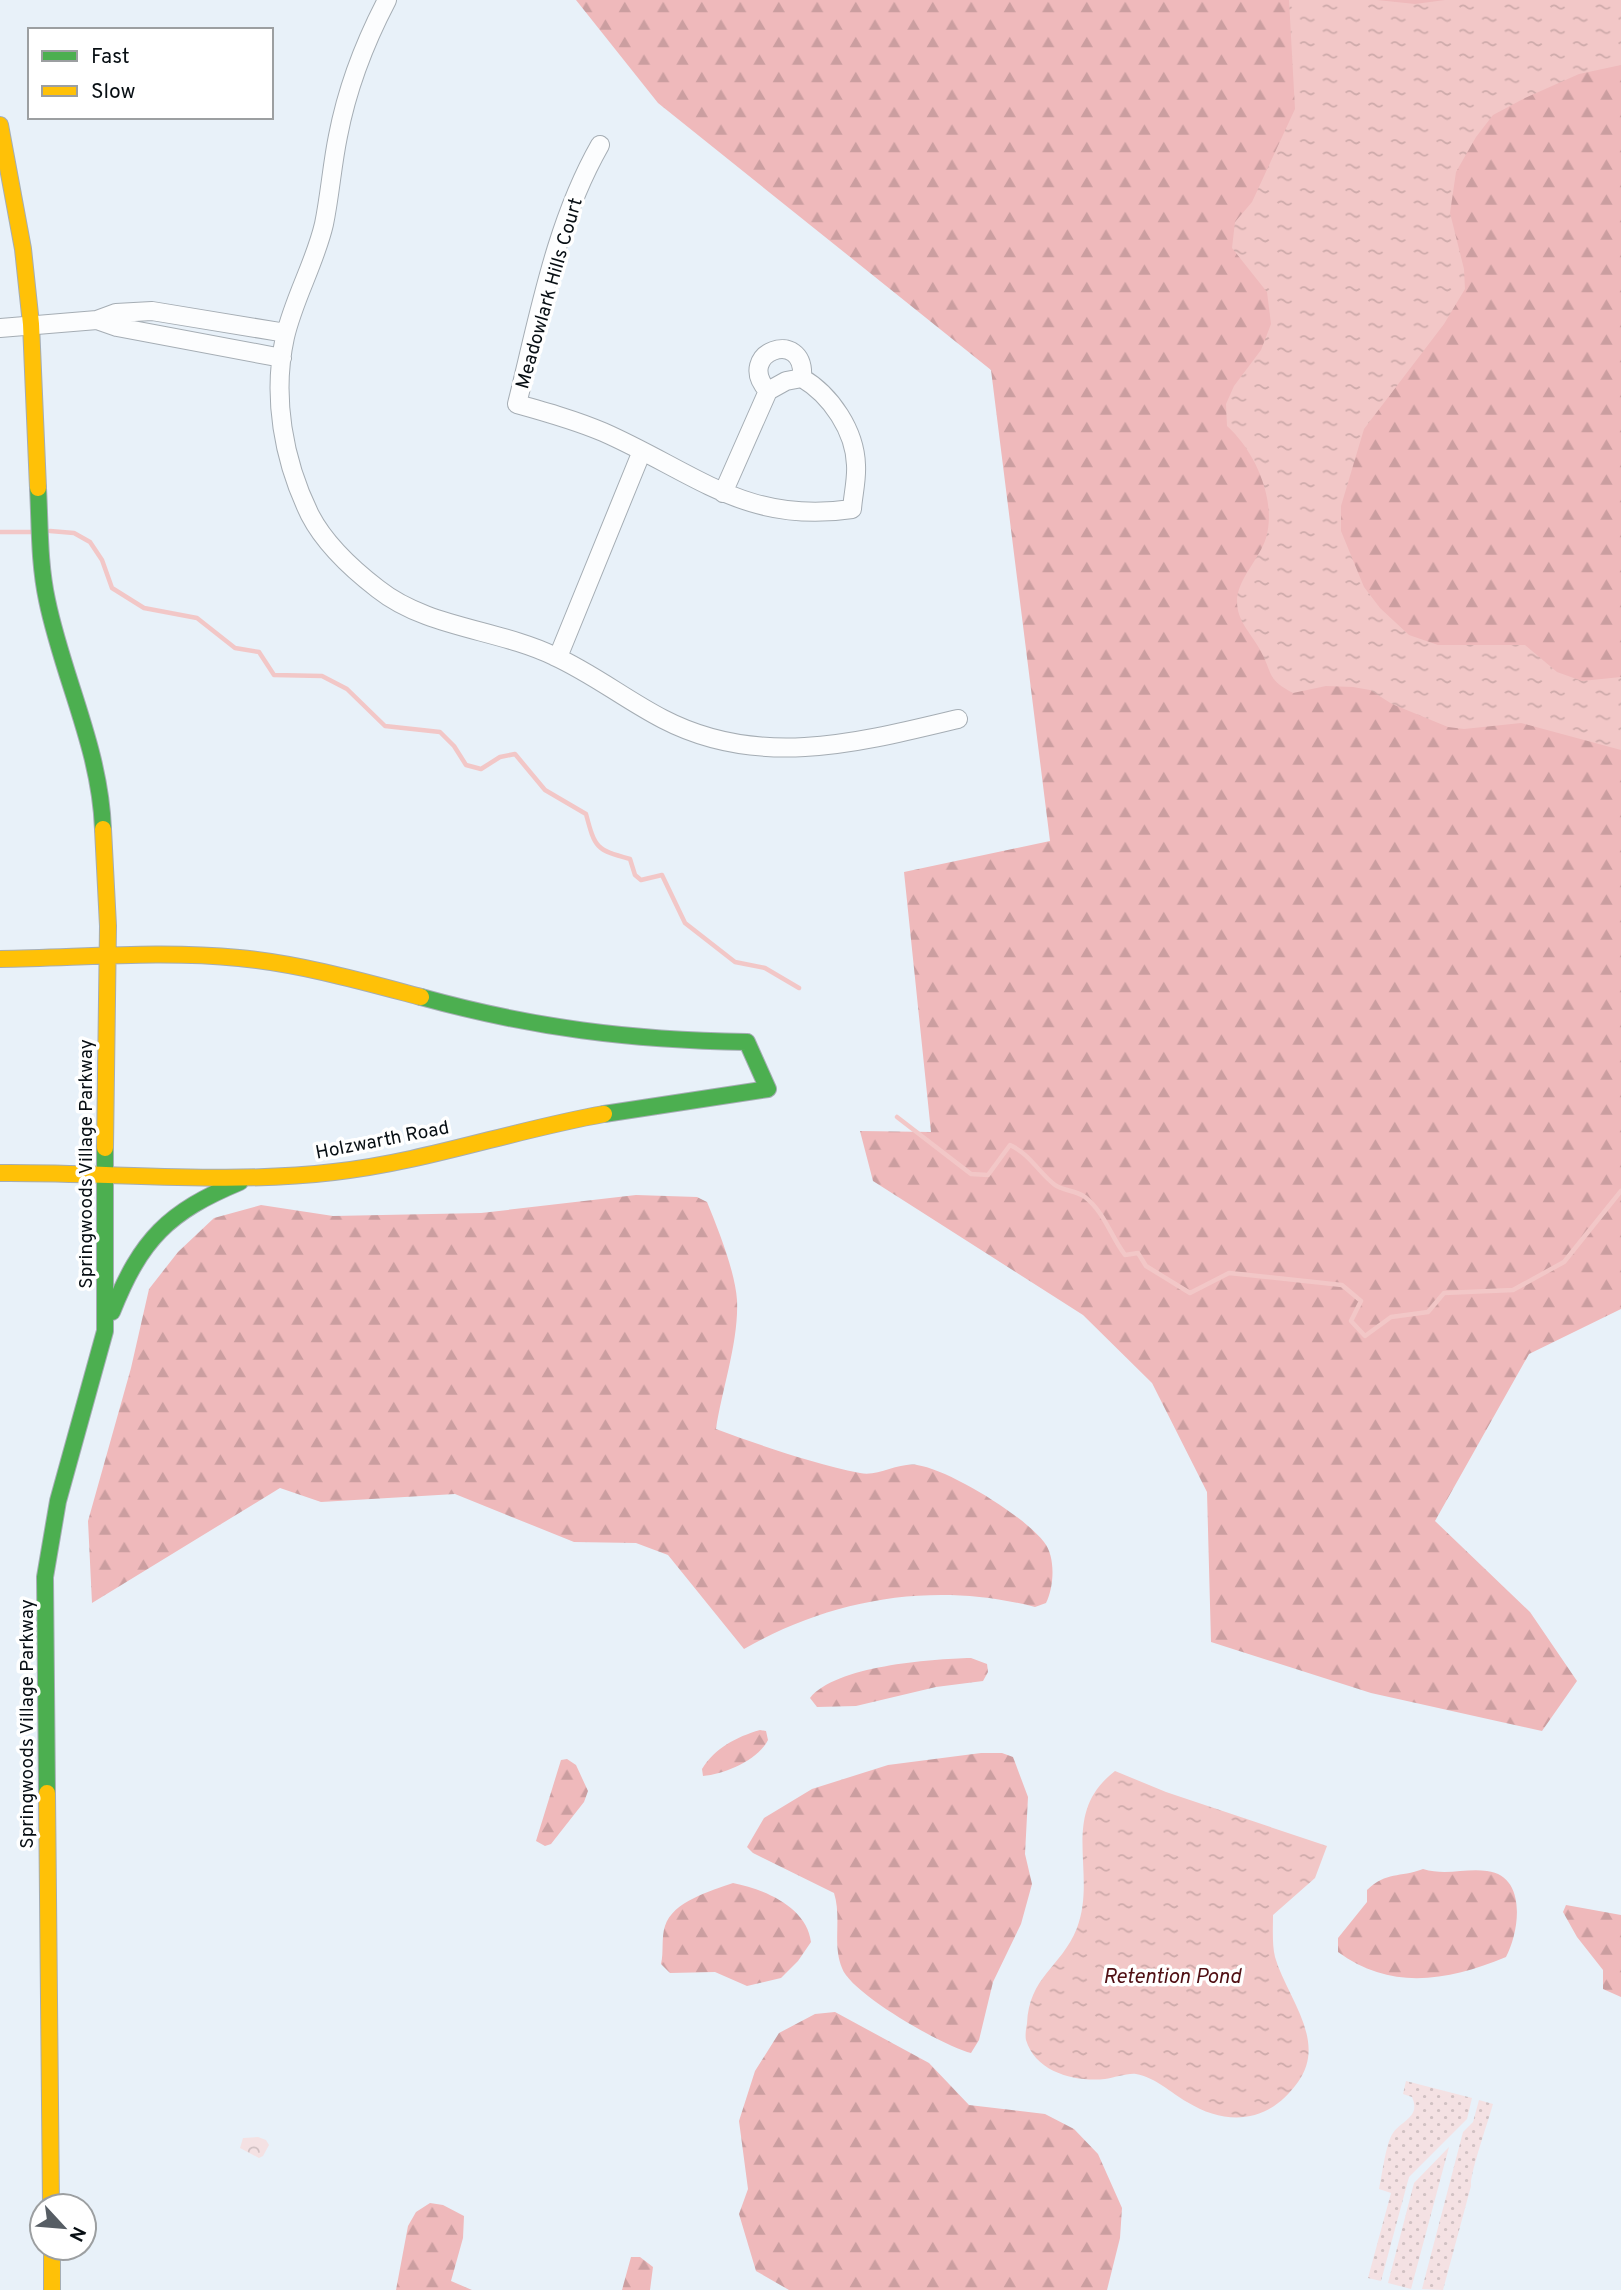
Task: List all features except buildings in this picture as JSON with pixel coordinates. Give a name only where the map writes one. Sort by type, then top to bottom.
[{"type":"street","points":[[387,0],[350,91],[338,134],[316,258],[286,333],[278,402],[293,468],[311,516],[342,558],[380,591],[424,615],[517,641],[558,657],[665,720],[703,736],[757,748],[808,749],[855,744],[958,719]]},
{"type":"street","name":"Springwoods Village Parkway","points":[[0,125],[23,249],[31,324],[41,565],[47,601],[91,746],[102,800],[106,856],[105,1331],[58,1501],[46,1577],[51,2192]]},
{"type":"street","name":"Meadowlark Hills Court","points":[[600,145],[573,195],[560,234],[517,404],[585,424],[642,450]]},
{"type":"street","points":[[0,328],[97,320],[116,313],[152,311],[208,318],[286,333]]},
{"type":"street","points":[[97,320],[117,327],[282,358]]},
{"type":"street","points":[[723,493],[768,391],[794,380],[803,367],[798,356],[788,350],[776,349],[761,360],[758,371],[760,382],[768,391]]},
{"type":"street","points":[[558,657],[642,450],[723,493],[778,511],[824,513],[852,509],[856,464],[849,433],[832,404],[815,386],[794,380]]},
{"type":"street","name":"Holzwarth Road","points":[[0,1173],[309,1175],[358,1169],[536,1127],[768,1089],[747,1042],[638,1040],[566,1031],[478,1012],[352,977],[270,961],[218,956],[107,957]]},
{"type":"street","points":[[0,959],[107,957]]},
{"type":"street","points":[[105,1331],[128,1268],[155,1231],[191,1202],[258,1176]]},
{"type":"street","points":[[52,2262],[52,2290]]},
{"type":"green space","points":[[576,0],[1621,0],[1621,1309],[1529,1354],[1435,1521],[1530,1612],[1577,1681],[1542,1731],[1371,1693],[1211,1642],[1207,1492],[1152,1383],[1083,1315],[873,1181],[860,1131],[931,1132],[904,872],[1050,841],[991,370],[658,103]]},
{"type":"green space","points":[[636,1195],[697,1197],[707,1202],[725,1250],[736,1289],[737,1316],[716,1429],[787,1454],[860,1473],[917,1465],[948,1475],[1004,1508],[1044,1542],[1052,1564],[1051,1589],[1046,1603],[1035,1607],[960,1595],[885,1599],[813,1617],[744,1649],[668,1555],[636,1543],[574,1542],[455,1494],[321,1502],[280,1488],[92,1603],[88,1521],[131,1368],[149,1289],[178,1252],[214,1218],[261,1205],[333,1216],[481,1213]]},
{"type":"green space","points":[[971,1658],[987,1664],[988,1672],[983,1681],[936,1687],[856,1706],[817,1707],[810,1698],[822,1687],[840,1678],[884,1666]]},
{"type":"green space","points":[[760,1730],[766,1731],[768,1740],[757,1754],[731,1769],[703,1776],[702,1769],[720,1749]]},
{"type":"green space","points":[[981,1753],[1002,1753],[1013,1757],[1028,1797],[1025,1854],[1032,1884],[1021,1924],[993,1982],[979,2040],[971,2053],[921,2030],[862,1991],[849,1979],[839,1959],[834,1893],[753,1853],[747,1847],[764,1818],[812,1789],[888,1765]]},
{"type":"green space","points":[[567,1759],[576,1765],[588,1791],[584,1802],[551,1844],[545,1846],[536,1841],[561,1760]]},
{"type":"green space","points":[[1423,1869],[1440,1872],[1487,1871],[1500,1875],[1509,1883],[1517,1907],[1517,1921],[1506,1957],[1463,1972],[1420,1978],[1378,1973],[1338,1952],[1338,1938],[1367,1902],[1367,1890],[1387,1877]]},
{"type":"green space","points":[[733,1883],[770,1895],[793,1910],[801,1919],[811,1942],[798,1961],[781,1978],[747,1986],[715,1972],[670,1973],[661,1964],[664,1931],[669,1917],[694,1898]]},
{"type":"green space","points":[[1566,1905],[1621,1915],[1621,1997],[1603,1989],[1603,1970],[1577,1937],[1563,1912]]},
{"type":"green space","points":[[835,2012],[929,2063],[969,2105],[1045,2114],[1074,2129],[1098,2154],[1122,2208],[1120,2238],[1107,2290],[789,2290],[756,2271],[739,2214],[748,2189],[739,2121],[755,2071],[779,2033],[815,2014]]},
{"type":"green space","points":[[1406,2081],[1472,2098],[1467,2119],[1409,2177],[1381,2281],[1368,2278],[1391,2193],[1379,2189],[1391,2137],[1414,2109],[1412,2097],[1403,2094]]},
{"type":"green space","points":[[1479,2100],[1493,2104],[1443,2290],[1422,2289],[1463,2132],[1473,2122]]},
{"type":"green space","points":[[258,2137],[266,2140],[269,2145],[263,2156],[259,2158],[240,2148],[243,2138]]},
{"type":"green space","points":[[1449,2147],[1411,2289],[1388,2283],[1414,2183]]},
{"type":"green space","points":[[430,2203],[443,2205],[464,2216],[463,2238],[451,2281],[472,2290],[396,2290],[408,2226],[416,2212]]},
{"type":"green space","points":[[631,2257],[640,2257],[653,2267],[650,2290],[622,2290]]},
{"type":"water","points":[[1289,0],[1377,0],[1415,4],[1445,0],[1621,0],[1621,65],[1579,74],[1493,115],[1476,137],[1456,172],[1450,213],[1464,269],[1465,289],[1444,324],[1364,429],[1341,506],[1341,531],[1364,587],[1380,608],[1409,635],[1438,645],[1525,645],[1557,672],[1582,681],[1621,677],[1621,750],[1521,723],[1464,729],[1448,727],[1392,704],[1370,690],[1353,687],[1326,686],[1293,693],[1271,675],[1264,657],[1242,620],[1238,608],[1238,593],[1266,538],[1268,508],[1266,492],[1255,462],[1227,426],[1226,404],[1234,386],[1261,350],[1271,324],[1267,292],[1232,248],[1235,222],[1252,202],[1295,109]]},
{"type":"water","name":"Retention Pond","points":[[1115,1771],[1166,1792],[1327,1846],[1315,1878],[1273,1915],[1275,1957],[1302,2019],[1309,2051],[1306,2066],[1298,2082],[1287,2096],[1261,2113],[1247,2117],[1218,2115],[1187,2102],[1150,2078],[1136,2074],[1094,2080],[1070,2077],[1048,2068],[1038,2060],[1026,2040],[1033,1994],[1063,1953],[1077,1928],[1084,1886],[1083,1825],[1088,1806],[1098,1788]]},
{"type":"waterway","points":[[50,531],[74,533],[90,542],[102,560],[112,588],[144,608],[197,618],[235,648],[259,652],[274,675],[322,676],[347,689],[385,726],[440,732],[454,746],[466,765],[481,769],[500,757],[515,754],[545,790],[586,814],[599,846],[610,853],[630,859],[635,875],[641,880],[662,875],[685,923],[735,962],[765,968],[799,988]]},
{"type":"waterway","points":[[0,532],[31,532]]},
{"type":"waterway","points":[[897,1117],[971,1174],[988,1175],[1010,1145],[1017,1149],[1055,1185],[1081,1195],[1092,1203],[1125,1255],[1138,1253],[1146,1266],[1190,1293],[1229,1273],[1342,1285],[1361,1301],[1351,1321],[1365,1336],[1391,1317],[1428,1312],[1444,1293],[1513,1290],[1564,1262],[1621,1191]]},
{"type":"traffic: fast","points":[[38,488],[44,586],[95,770],[103,829]]},
{"type":"traffic: fast","points":[[421,997],[503,1017],[582,1030],[662,1038],[747,1042],[768,1089],[604,1114]]},
{"type":"traffic: fast","points":[[47,1793],[45,1577],[58,1501],[105,1331],[105,1148]]},
{"type":"traffic: fast","points":[[112,1312],[134,1265],[160,1231],[194,1205],[240,1182]]},
{"type":"traffic: slow","points":[[0,125],[23,249],[31,324],[38,488]]},
{"type":"traffic: slow","points":[[103,829],[108,926],[105,1148]]},
{"type":"traffic: slow","points":[[0,959],[149,955],[239,958],[308,969],[421,997]]},
{"type":"traffic: slow","points":[[0,1173],[251,1178],[334,1172],[402,1161],[604,1114]]},
{"type":"traffic: slow","points":[[47,1793],[51,2192]]},
{"type":"traffic: slow","points":[[52,2262],[52,2290]]}]
